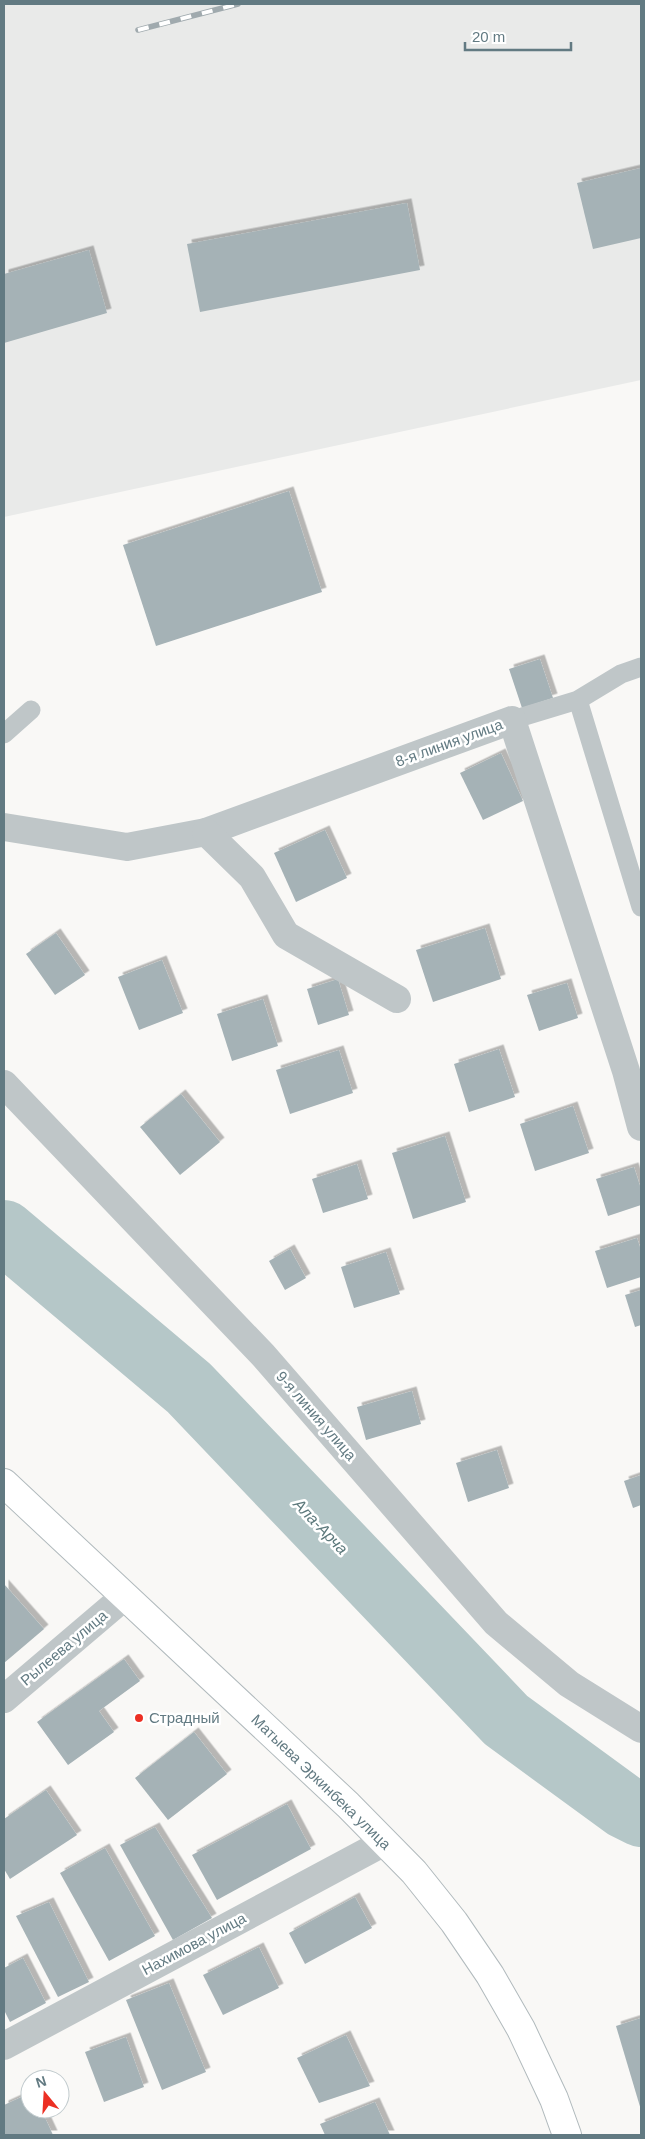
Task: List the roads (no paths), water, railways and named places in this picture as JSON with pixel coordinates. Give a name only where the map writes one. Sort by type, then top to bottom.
[{"type":"main road","name":"Матыева Эркинбека улица","points":[[4,1483],[348,1805],[414,1872],[454,1922],[490,1975],[522,2029],[554,2099],[567,2135]]},
{"type":"street","name":"8-я линия улица","points":[[4,827],[128,847],[206,832],[512,720],[626,1071],[641,1127]]},
{"type":"street","points":[[206,832],[252,877],[286,935],[397,999]]},
{"type":"street","name":"9-я линия улица","points":[[4,1084],[263,1355],[496,1623],[569,1684],[641,1729]]},
{"type":"street","name":"Рылеева улица","points":[[4,1700],[124,1597]]},
{"type":"street","name":"Нахимова улица","points":[[4,2046],[383,1842]]},
{"type":"lane","points":[[512,720],[578,700],[621,674],[641,667]]},
{"type":"lane","points":[[578,700],[641,907]]},
{"type":"lane","points":[[4,734],[31,710]]},
{"type":"waterway","name":"Ала-Арча","points":[[4,1232],[189,1388],[506,1720],[625,1807],[641,1815]]},
{"type":"railway","points":[[138,30],[238,4]]},
{"type":"place","name":"Страдный","points":[[139,1718]]}]
